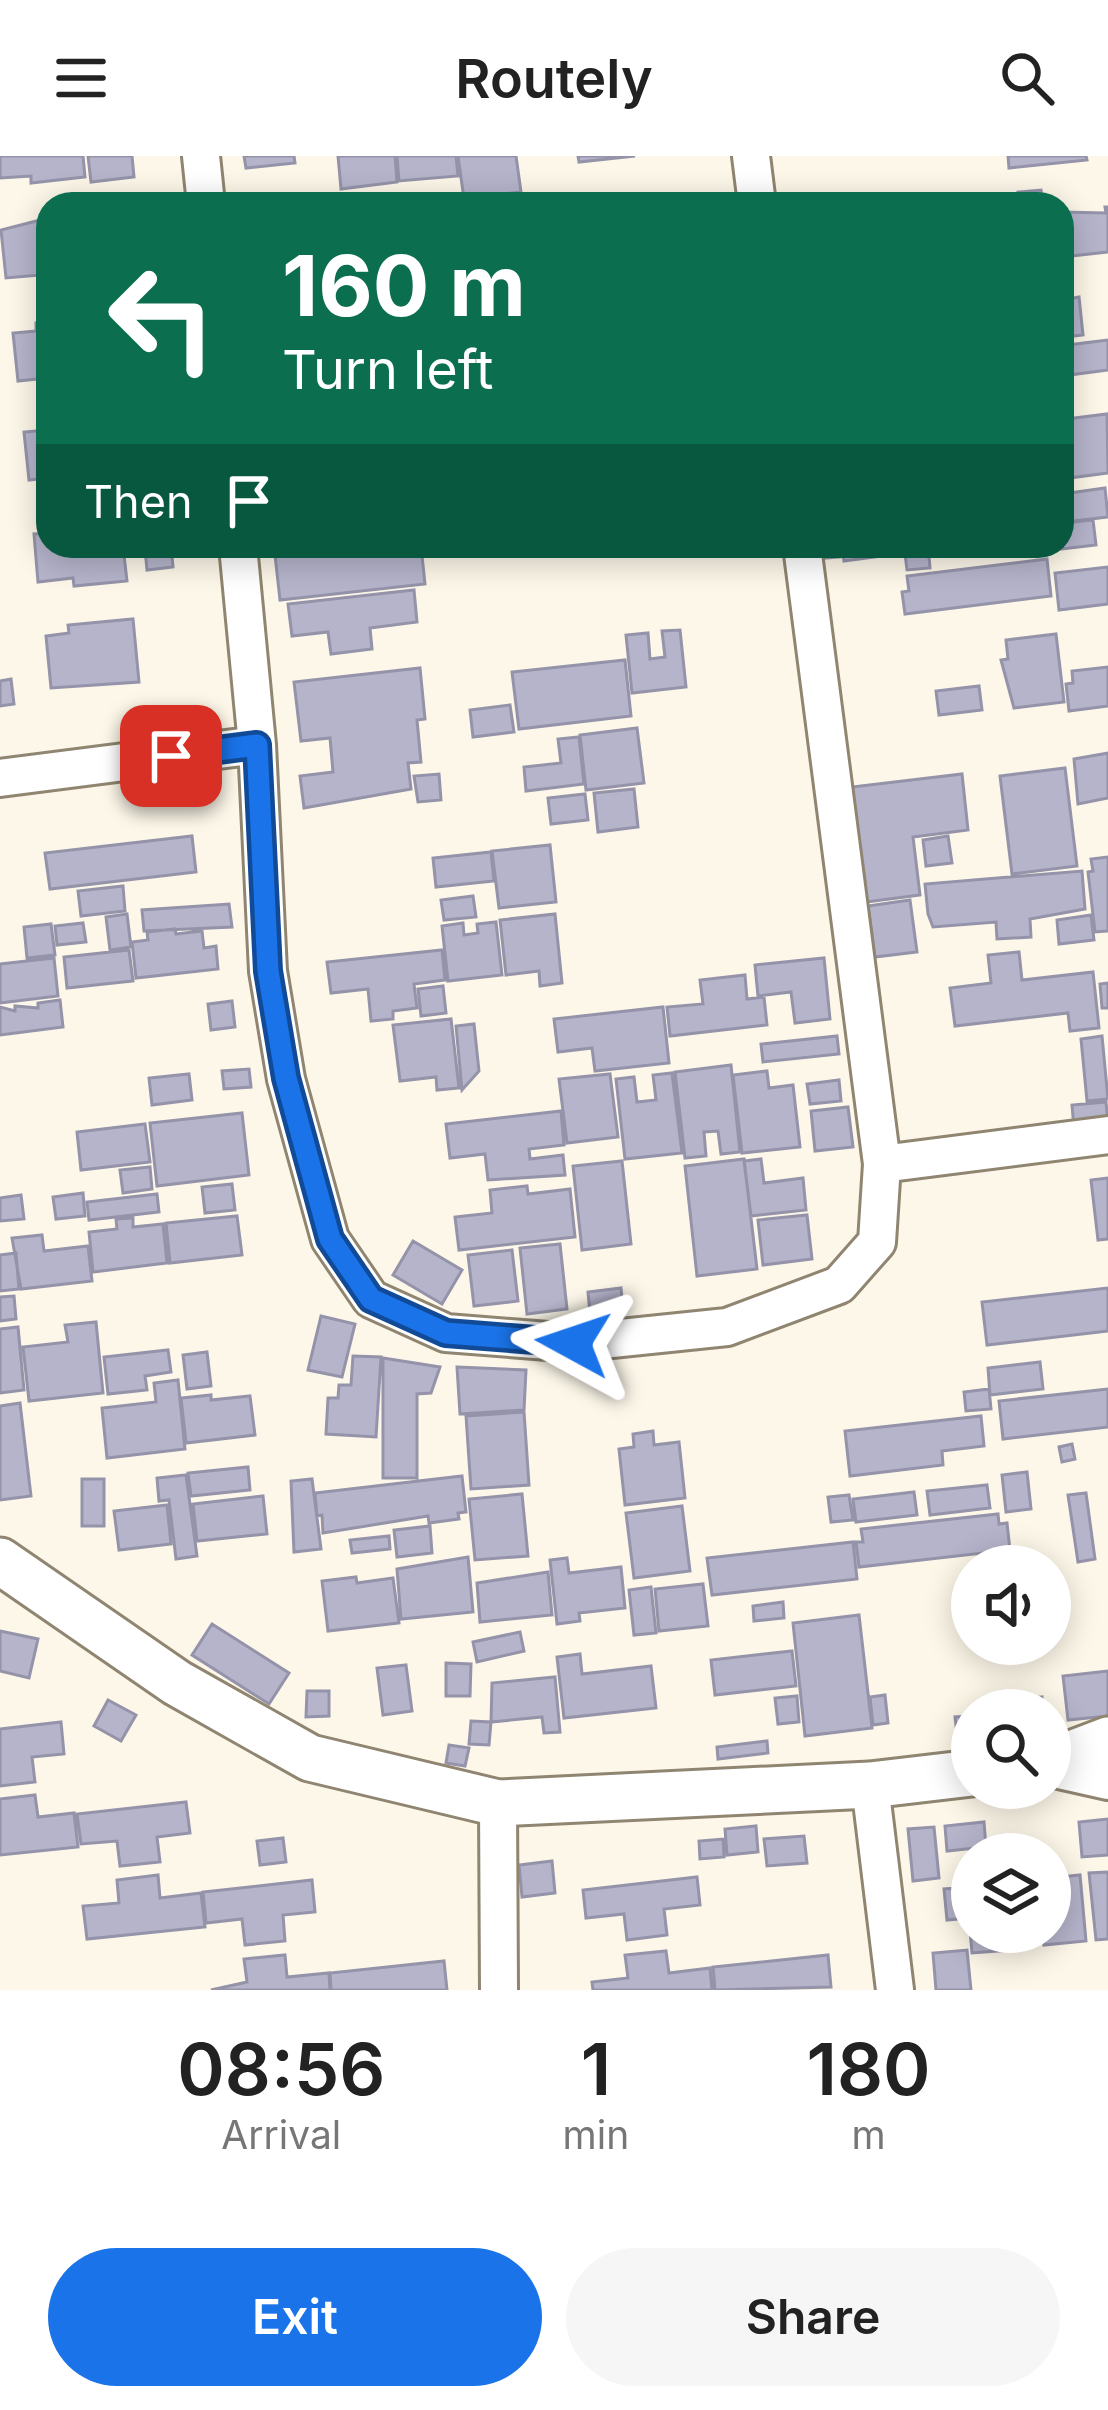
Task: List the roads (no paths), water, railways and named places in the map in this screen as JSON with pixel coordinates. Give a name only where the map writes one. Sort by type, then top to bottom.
[{"type":"street","points":[[201,156],[205,192]]},
{"type":"street","points":[[751,156],[756,192]]},
{"type":"street","points":[[239,558],[257,745],[268,971],[286,1078],[330,1239],[371,1299],[446,1333],[573,1343],[727,1328],[839,1285],[877,1242],[882,1164],[804,558]]},
{"type":"street","points":[[0,778],[257,745]]},
{"type":"street","points":[[882,1164],[1108,1135]]},
{"type":"street","points":[[0,1562],[43,1596],[177,1683],[310,1758],[498,1803],[870,1785],[951,1775]]},
{"type":"street","points":[[1071,1756],[1108,1740]]},
{"type":"street","points":[[1071,1771],[1108,1781]]},
{"type":"street","points":[[870,1785],[895,1990]]},
{"type":"street","points":[[498,1803],[499,1990]]}]
